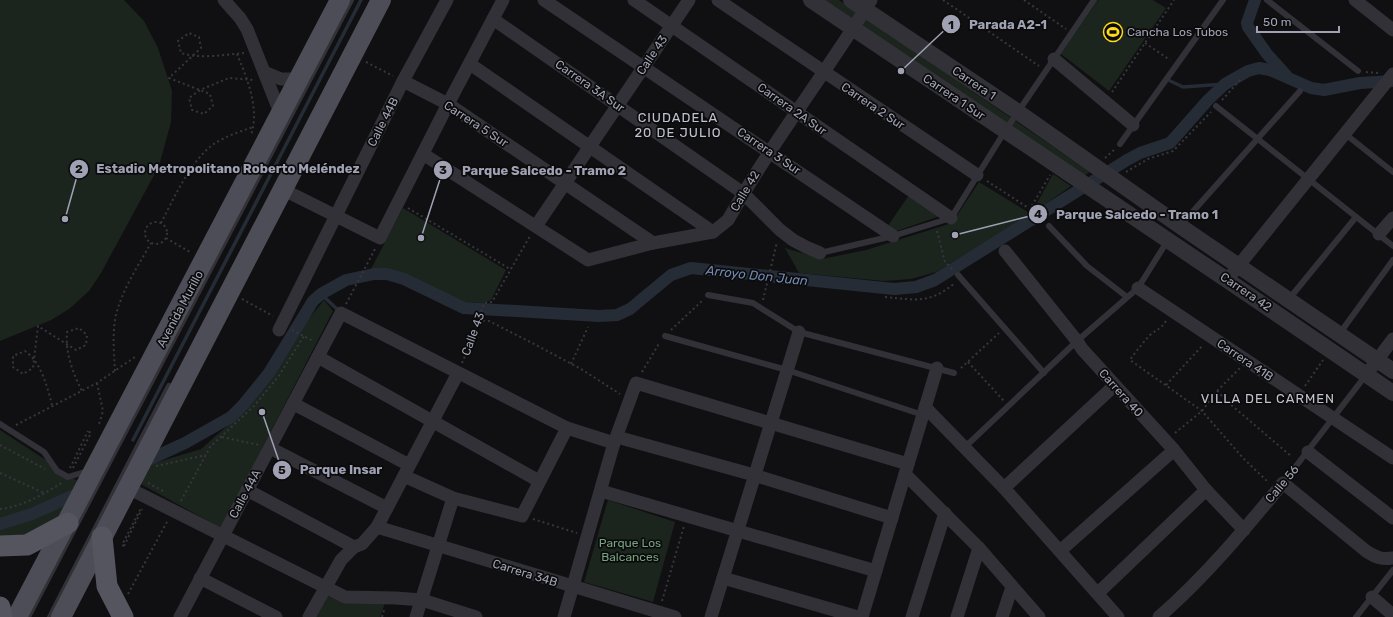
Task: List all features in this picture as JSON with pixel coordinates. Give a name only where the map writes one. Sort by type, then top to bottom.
[{"type":"highway","points":[[0,546],[27,545],[68,523]]},
{"type":"highway","points":[[102,537],[107,586],[125,607]]},
{"type":"highway","points":[[0,607],[2,617]]},
{"type":"main road","name":"Avenida Murillo","points":[[17,617],[68,523],[340,0]]},
{"type":"main road","points":[[61,617],[284,190],[381,0]]},
{"type":"street","points":[[224,0],[240,18],[257,52],[281,115]]},
{"type":"street","name":"Calle 44B","points":[[283,326],[403,81],[447,0]]},
{"type":"street","points":[[284,190],[380,238],[503,0]]},
{"type":"street","name":"Carrera 3 Sur","points":[[544,0],[770,151],[893,236]]},
{"type":"street","name":"Carrera 2A Sur","points":[[634,0],[952,218]]},
{"type":"street","name":"Calle 43","points":[[536,226],[689,0]]},
{"type":"street","name":"Carrera 2 Sur","points":[[718,0],[977,175]]},
{"type":"street","name":"Carrera 1 Sur","points":[[811,0],[1097,194]]},
{"type":"street","name":"Carrera 1","points":[[852,0],[868,5],[1114,180]]},
{"type":"street","points":[[1356,0],[1393,30]]},
{"type":"street","name":"Calle 42","points":[[536,226],[588,260],[653,243],[713,232],[728,220],[743,192],[795,111],[824,72],[868,5]]},
{"type":"street","name":"Carrera 3A Sur","points":[[493,19],[743,192],[780,230],[806,247],[820,253]]},
{"type":"street","points":[[1054,58],[1134,125]]},
{"type":"street","points":[[470,64],[713,232]]},
{"type":"street","points":[[1227,280],[1307,178],[1393,74]]},
{"type":"street","points":[[266,76],[281,80],[300,79]]},
{"type":"street","name":"Carrera 5 Sur","points":[[403,81],[448,104],[653,243]]},
{"type":"street","points":[[423,154],[536,226]]},
{"type":"street","name":"Carrera 42","points":[[1114,180],[1288,301],[1393,371]]},
{"type":"street","name":"Carrera 42","points":[[1097,194],[1168,240],[1393,393]]},
{"type":"street","points":[[1379,234],[1393,218]]},
{"type":"street","name":"Carrera 40","points":[[1005,251],[1082,349],[1114,386],[1174,450],[1206,490],[1244,530]]},
{"type":"street","name":"Carrera 41B","points":[[1138,288],[1393,458]]},
{"type":"street","points":[[341,313],[567,428],[754,476],[892,518]]},
{"type":"street","name":"Calle 44A","points":[[180,617],[341,313]]},
{"type":"street","points":[[711,617],[799,332]]},
{"type":"street","name":"Calle 56","points":[[1366,375],[1393,340]]},
{"type":"street","points":[[318,357],[539,481]]},
{"type":"street","points":[[862,617],[937,368]]},
{"type":"street","points":[[309,617],[341,560],[354,547],[362,544],[377,527],[458,373]]},
{"type":"street","points":[[564,617],[615,440],[636,383],[771,423],[906,469],[944,512],[979,548],[1039,617]]},
{"type":"street","points":[[1004,488],[1114,386]]},
{"type":"street","points":[[294,404],[453,498],[522,516],[567,428]]},
{"type":"street","points":[[924,411],[965,447],[1004,488],[1118,617]]},
{"type":"street","points":[[270,448],[387,508]]},
{"type":"street","points":[[1060,551],[1174,450]]},
{"type":"street","points":[[1308,452],[1393,518]]},
{"type":"street","points":[[1280,487],[1366,551],[1376,557],[1386,560],[1393,558]]},
{"type":"street","name":"Calle 56","points":[[1159,617],[1191,589],[1280,487]]},
{"type":"street","points":[[128,488],[177,506],[223,535],[345,597],[422,600],[476,617]]},
{"type":"street","points":[[247,490],[354,547]]},
{"type":"street","points":[[1098,593],[1206,490]]},
{"type":"street","points":[[601,491],[876,571]]},
{"type":"street","points":[[416,617],[453,498]]},
{"type":"street","points":[[912,617],[944,512]]},
{"type":"street","name":"Carrera 34B","points":[[377,527],[674,617]]},
{"type":"street","points":[[958,617],[979,548]]},
{"type":"street","points":[[200,578],[276,617]]},
{"type":"street","points":[[723,578],[858,617]]},
{"type":"street","points":[[1002,617],[1012,587]]},
{"type":"street","points":[[1372,597],[1393,615]]},
{"type":"lane","points":[[28,617],[351,0]]},
{"type":"lane","points":[[820,253],[893,236],[952,218],[1005,131],[1094,0]]},
{"type":"lane","points":[[1120,144],[1223,0]]},
{"type":"lane","points":[[1267,0],[1358,71]]},
{"type":"lane","points":[[1180,226],[1300,91]]},
{"type":"lane","points":[[1216,106],[1393,246]]},
{"type":"lane","points":[[1344,133],[1393,172]]},
{"type":"lane","points":[[1288,301],[1356,217]]},
{"type":"lane","points":[[1049,226],[1087,266],[1128,297]]},
{"type":"lane","points":[[965,447],[1077,341],[1138,288],[1168,240]]},
{"type":"lane","points":[[1339,335],[1393,260]]},
{"type":"lane","points":[[959,277],[1044,373]]},
{"type":"lane","points":[[708,295],[753,303],[799,332],[954,373]]},
{"type":"lane","points":[[665,336],[787,370],[924,411]]},
{"type":"lane","name":"Calle 56","points":[[1280,487],[1334,419],[1366,375]]},
{"type":"lane","points":[[50,617],[173,379]]},
{"type":"lane","points":[[0,424],[9,428],[44,452],[57,471],[68,477],[97,467]]},
{"type":"lane","points":[[1356,617],[1393,570]]},
{"type":"path","points":[[943,0],[1046,71]]},
{"type":"path","points":[[1024,0],[1072,33]]},
{"type":"path","points":[[1106,101],[1174,0]]},
{"type":"path","points":[[257,52],[237,54],[192,56],[181,53],[178,41],[188,33],[199,37],[201,48],[169,78],[176,81],[203,91],[210,94],[213,106],[204,114],[192,110],[190,98],[200,90],[229,78],[247,79],[266,76]]},
{"type":"path","points":[[1145,43],[1177,64]]},
{"type":"path","points":[[237,54],[247,79],[254,112],[254,126],[248,141]]},
{"type":"path","points":[[353,55],[403,81]]},
{"type":"path","points":[[1358,71],[1393,74]]},
{"type":"path","points":[[1114,180],[1148,158],[1173,151],[1242,78]]},
{"type":"path","points":[[161,223],[185,178],[204,153],[211,146],[254,126]]},
{"type":"path","points":[[1095,167],[1120,144]]},
{"type":"path","points":[[977,175],[1030,209],[1056,166]]},
{"type":"path","points":[[398,202],[511,270]]},
{"type":"path","points":[[935,222],[945,262]]},
{"type":"path","points":[[152,223],[161,223],[166,230],[166,238],[159,244],[151,243],[145,237],[146,228],[152,223]]},
{"type":"path","name":"Calle 43","points":[[458,373],[475,332],[484,303],[492,302],[536,226]]},
{"type":"path","points":[[761,307],[780,230]]},
{"type":"path","points":[[166,238],[190,252],[186,259]]},
{"type":"path","points":[[341,313],[380,238]]},
{"type":"path","points":[[115,371],[114,331],[116,315],[134,274],[151,243]]},
{"type":"path","points":[[885,297],[922,300],[937,296],[959,277]]},
{"type":"path","points":[[230,292],[283,326],[301,334]]},
{"type":"path","points":[[1173,312],[1160,329],[1149,336],[1130,360],[1202,411],[1243,458],[1280,487]]},
{"type":"path","points":[[478,319],[489,321],[571,364],[629,400]]},
{"type":"path","points":[[52,405],[47,388],[33,357],[25,351],[13,356],[12,367],[22,374],[33,368],[38,326],[76,350],[86,345],[87,335],[79,328],[67,332],[66,343],[75,377],[82,392]]},
{"type":"path","points":[[571,364],[588,328]]},
{"type":"path","points":[[954,373],[1004,329]]},
{"type":"path","points":[[125,607],[177,506],[210,447],[254,406],[274,383],[304,336]]},
{"type":"path","points":[[1166,385],[1201,348],[1209,336]]},
{"type":"path","points":[[1299,396],[1329,350]]},
{"type":"path","points":[[9,428],[52,405],[82,392],[135,358],[138,351]]},
{"type":"path","points":[[1165,441],[1202,411],[1217,391],[1247,361]]},
{"type":"path","points":[[968,362],[1009,406]]},
{"type":"path","points":[[97,383],[103,412],[99,427]]},
{"type":"path","points":[[1217,391],[1270,439],[1300,463]]},
{"type":"path","points":[[222,436],[270,448]]},
{"type":"path","points":[[138,470],[206,455]]},
{"type":"path","points":[[0,473],[45,493]]},
{"type":"path","points":[[0,509],[8,508],[45,493],[67,480]]},
{"type":"path","points":[[124,546],[122,545],[143,504]]},
{"type":"path","points":[[522,516],[588,537]]},
{"type":"path","points":[[659,612],[687,516]]},
{"type":"green space","points":[[0,0],[124,0],[144,21],[158,48],[172,91],[171,122],[159,166],[101,273],[89,291],[69,309],[51,320],[0,341]]},
{"type":"green space","points":[[820,0],[839,0],[1090,172],[1082,177]]},
{"type":"green space","name":"Cancha Los Tubos","points":[[1098,0],[1153,0],[1166,8],[1109,91],[1061,54]]},
{"type":"green space","points":[[1053,174],[1071,186],[1031,214]]},
{"type":"green space","points":[[979,182],[1031,214],[936,272],[911,279],[884,281],[799,273],[785,248],[822,259],[866,250],[952,223]]},
{"type":"green space","points":[[909,195],[940,216],[894,232],[887,227]]},
{"type":"green space","points":[[403,208],[506,270],[491,300],[484,303],[463,302],[402,275],[371,269]]},
{"type":"green space","points":[[324,300],[333,311],[221,528],[137,482],[145,466],[201,449],[234,420],[273,376],[304,325]]},
{"type":"green space","points":[[0,430],[81,483],[53,524],[38,534],[0,542]]},
{"type":"green space","name":"Parque Los Balcances","points":[[608,500],[675,522],[653,602],[584,582]]},
{"type":"green space","points":[[328,596],[345,603],[385,603],[380,617],[316,617]]},
{"type":"waterway","points":[[133,440],[361,0]]},
{"type":"waterway","points":[[1255,0],[1247,23],[1248,27],[1267,54],[1286,75]]},
{"type":"waterway","name":"Arroyo Don Juan","points":[[148,460],[185,443],[231,417],[243,405],[269,373],[313,301],[321,294],[346,280],[374,274],[387,274],[404,279],[464,308],[599,316],[617,315],[630,309],[671,275],[691,268],[894,289],[916,287],[935,280],[1127,160],[1140,153],[1170,143],[1208,100],[1225,84],[1248,71],[1259,68],[1270,70],[1311,88],[1324,90],[1360,83],[1393,81]]},
{"type":"waterway","points":[[1166,79],[1183,87],[1225,84]]},
{"type":"waterway","points":[[321,294],[339,311]]},
{"type":"waterway","name":"Arroyo Don Juan","points":[[0,524],[32,514],[72,496]]},
{"type":"place","name":"Cancha Los Tubos","points":[[1113,32]]},
{"type":"place","name":"Parada A2-1","points":[[901,71]]},
{"type":"place","name":"Estadio Metropolitano Roberto Meléndez","points":[[65,219]]},
{"type":"place","name":"Parque Salcedo - Tramo 1","points":[[955,235]]},
{"type":"place","name":"Parque Salcedo - Tramo 2","points":[[421,238]]},
{"type":"place","name":"Parque Insar","points":[[262,412]]},
{"type":"district","name":"CIUDADELA 20 DE JULIO","points":[[678,124]]},
{"type":"district","name":"VILLA DEL CARMEN","points":[[1268,398]]}]
